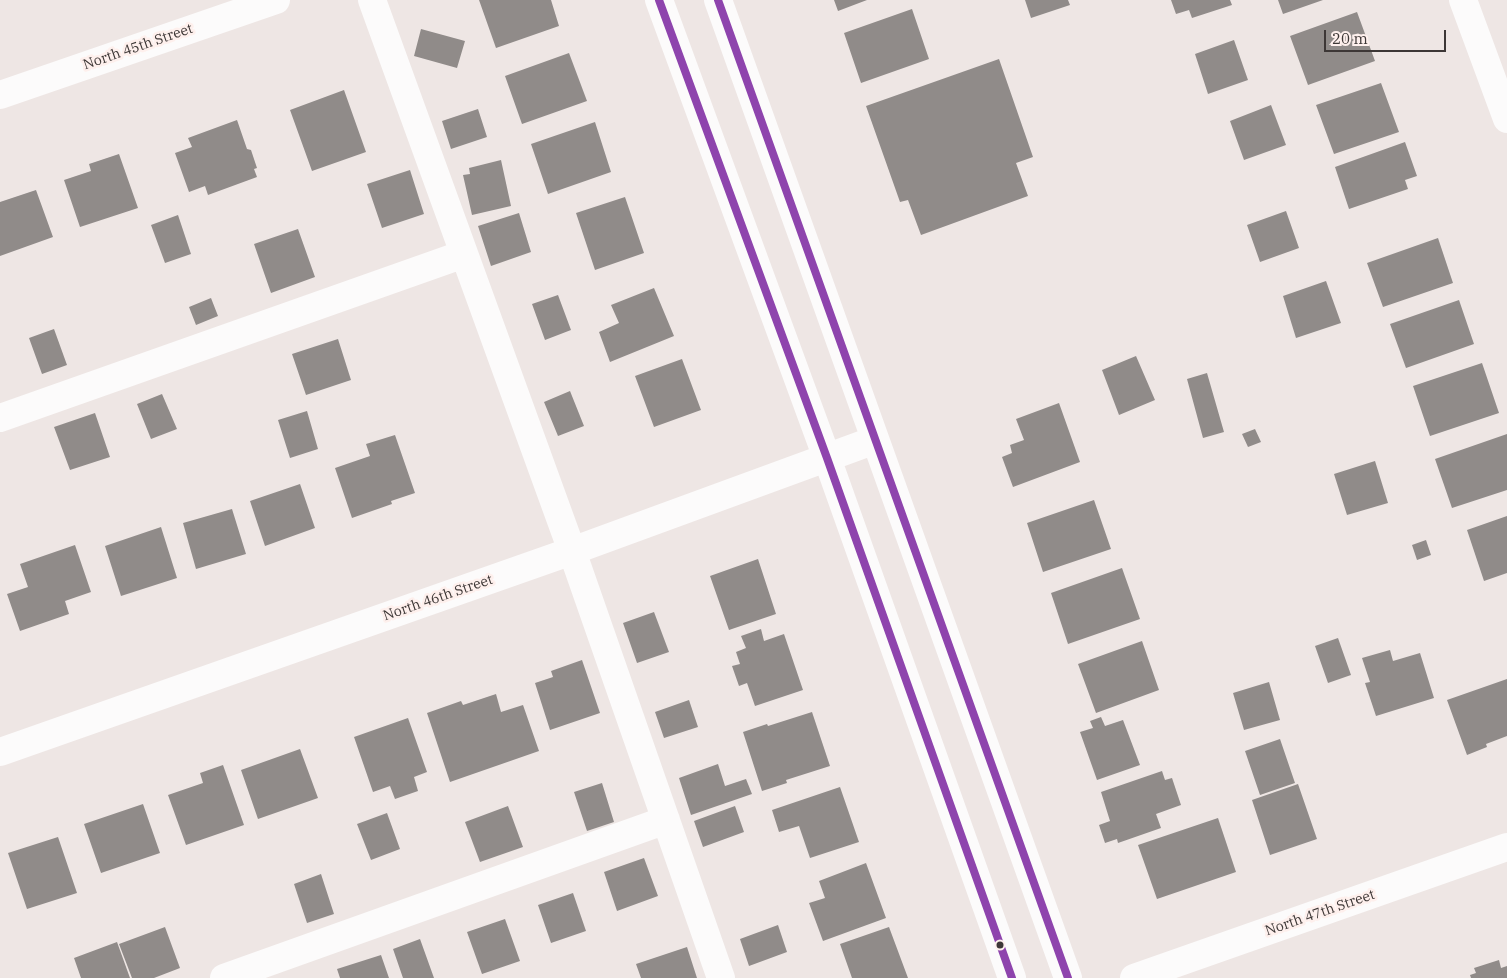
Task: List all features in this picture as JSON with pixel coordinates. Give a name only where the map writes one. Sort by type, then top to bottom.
[{"type":"street","name":"North 45th Street","points":[[0,94],[276,0]]},
{"type":"street","points":[[372,0],[572,551],[721,978]]},
{"type":"street","points":[[658,0],[827,458],[1012,978]]},
{"type":"street","points":[[718,0],[1068,978]]},
{"type":"street","points":[[1463,0],[1507,119]]},
{"type":"street","points":[[0,418],[464,254]]},
{"type":"street","name":"North 46th Street","points":[[0,752],[572,551],[875,440]]},
{"type":"street","points":[[224,978],[666,820]]},
{"type":"street","name":"North 47th Street","points":[[1134,978],[1507,847]]},
{"type":"building","points":[[479,0],[551,0],[559,26],[496,48]]},
{"type":"building","points":[[834,0],[867,0],[838,11]]},
{"type":"building","points":[[1025,0],[1068,0],[1070,5],[1031,18]]},
{"type":"building","points":[[1171,0],[1230,0],[1232,5],[1192,18],[1189,10],[1176,14]]},
{"type":"building","points":[[1278,0],[1323,0],[1283,14]]},
{"type":"building","points":[[912,9],[929,59],[861,83],[844,33]]},
{"type":"building","points":[[1357,12],[1375,61],[1308,85],[1290,36]]},
{"type":"building","points":[[421,29],[465,41],[457,68],[414,56]]},
{"type":"building","points":[[1234,40],[1248,80],[1208,94],[1195,54]]},
{"type":"building","points":[[569,53],[587,101],[522,124],[505,76]]},
{"type":"building","points":[[999,59],[1033,157],[1016,163],[1028,196],[921,235],[908,200],[900,202],[866,106]]},
{"type":"building","points":[[1381,83],[1399,132],[1334,154],[1316,105]]},
{"type":"building","points":[[344,90],[366,152],[312,171],[290,110]]},
{"type":"building","points":[[1271,105],[1286,145],[1244,160],[1230,121]]},
{"type":"building","points":[[478,109],[487,137],[451,149],[442,121]]},
{"type":"building","points":[[237,120],[247,149],[251,150],[257,168],[254,169],[257,177],[208,195],[205,186],[189,192],[175,153],[192,147],[188,138]]},
{"type":"building","points":[[595,122],[611,172],[548,194],[531,144]]},
{"type":"building","points":[[1405,142],[1417,176],[1405,180],[1408,189],[1349,209],[1335,167]]},
{"type":"building","points":[[119,154],[138,208],[80,227],[64,180],[91,171],[89,164]]},
{"type":"building","points":[[501,160],[511,206],[472,215],[463,175],[470,174],[469,168]]},
{"type":"building","points":[[410,170],[424,214],[382,228],[367,184]]},
{"type":"building","points":[[36,190],[53,237],[0,256],[0,202]]},
{"type":"building","points":[[625,197],[644,253],[595,270],[576,213]]},
{"type":"building","points":[[1286,211],[1299,248],[1260,262],[1247,225]]},
{"type":"building","points":[[519,213],[531,252],[491,266],[478,226]]},
{"type":"building","points":[[178,215],[191,254],[165,263],[151,225]]},
{"type":"building","points":[[298,229],[315,277],[271,293],[254,244]]},
{"type":"building","points":[[1438,238],[1453,283],[1383,307],[1367,263]]},
{"type":"building","points":[[1326,281],[1341,323],[1296,338],[1283,296]]},
{"type":"building","points":[[654,288],[674,336],[610,362],[599,332],[619,323],[611,305]]},
{"type":"building","points":[[558,295],[571,330],[545,340],[532,304]]},
{"type":"building","points":[[211,298],[218,316],[196,325],[189,307]]},
{"type":"building","points":[[1459,300],[1474,344],[1406,368],[1390,324]]},
{"type":"building","points":[[54,329],[67,365],[42,374],[29,338]]},
{"type":"building","points":[[338,339],[351,380],[306,395],[292,354]]},
{"type":"building","points":[[1136,356],[1155,400],[1119,415],[1102,370]]},
{"type":"building","points":[[682,359],[701,410],[654,427],[635,376]]},
{"type":"building","points":[[1482,363],[1499,413],[1430,436],[1413,386]]},
{"type":"building","points":[[1207,373],[1224,432],[1203,438],[1187,379]]},
{"type":"building","points":[[570,391],[584,426],[558,436],[544,402]]},
{"type":"building","points":[[162,394],[177,429],[151,439],[137,404]]},
{"type":"building","points":[[1059,403],[1080,462],[1013,487],[1002,457],[1012,453],[1010,445],[1024,440],[1016,419]]},
{"type":"building","points":[[307,411],[318,449],[290,458],[278,420]]},
{"type":"building","points":[[95,413],[110,457],[70,470],[54,427]]},
{"type":"building","points":[[1255,429],[1261,442],[1248,447],[1242,434]]},
{"type":"building","points":[[1507,434],[1507,490],[1452,508],[1435,459]]},
{"type":"building","points":[[395,435],[415,493],[391,501],[392,504],[352,518],[335,468],[370,456],[366,444]]},
{"type":"building","points":[[1375,461],[1388,503],[1347,515],[1334,474]]},
{"type":"building","points":[[300,484],[315,528],[265,546],[250,501]]},
{"type":"building","points":[[1094,500],[1111,549],[1043,572],[1027,523]]},
{"type":"building","points":[[232,509],[246,554],[196,569],[183,523]]},
{"type":"building","points":[[1507,516],[1507,573],[1484,581],[1467,530]]},
{"type":"building","points":[[161,527],[177,578],[121,596],[105,546]]},
{"type":"building","points":[[1426,540],[1431,555],[1417,560],[1412,545]]},
{"type":"building","points":[[75,545],[91,592],[65,601],[69,614],[20,631],[7,594],[28,587],[20,564]]},
{"type":"building","points":[[758,559],[776,614],[729,630],[710,576]]},
{"type":"building","points":[[1122,568],[1140,619],[1068,644],[1051,593]]},
{"type":"building","points":[[654,612],[669,652],[637,663],[623,623]]},
{"type":"building","points":[[761,629],[764,641],[784,634],[803,690],[755,706],[747,683],[739,686],[732,666],[740,664],[736,652],[746,648],[741,636]]},
{"type":"building","points":[[1338,638],[1351,675],[1328,683],[1315,646]]},
{"type":"building","points":[[1142,641],[1159,690],[1096,713],[1078,664]]},
{"type":"building","points":[[1390,650],[1393,661],[1420,653],[1434,698],[1376,716],[1365,683],[1370,682],[1362,658]]},
{"type":"building","points":[[582,660],[600,713],[550,730],[535,683],[553,677],[551,671]]},
{"type":"building","points":[[1507,679],[1507,736],[1486,744],[1487,747],[1467,755],[1447,700]]},
{"type":"building","points":[[1269,682],[1280,720],[1244,730],[1233,693]]},
{"type":"building","points":[[496,694],[501,712],[523,705],[539,751],[450,782],[427,713],[461,701],[463,705]]},
{"type":"building","points":[[689,700],[698,727],[664,738],[655,712]]},
{"type":"building","points":[[812,712],[830,766],[786,780],[787,783],[762,791],[743,732]]},
{"type":"building","points":[[1101,717],[1105,726],[1123,720],[1140,765],[1097,780],[1080,732],[1093,728],[1090,721]]},
{"type":"building","points":[[408,718],[427,772],[414,777],[418,791],[395,799],[390,786],[373,792],[354,737]]},
{"type":"building","points":[[1280,739],[1295,783],[1260,795],[1245,751]]},
{"type":"building","points":[[300,749],[318,798],[258,819],[241,770]]},
{"type":"building","points":[[718,764],[725,786],[746,779],[752,794],[691,815],[679,778]]},
{"type":"building","points":[[223,765],[244,825],[186,845],[168,795],[203,783],[200,773]]},
{"type":"building","points":[[1162,771],[1165,780],[1172,778],[1181,805],[1156,814],[1161,828],[1118,843],[1117,839],[1105,843],[1099,825],[1110,821],[1101,792]]},
{"type":"building","points":[[602,783],[614,822],[587,831],[574,792]]},
{"type":"building","points":[[1298,784],[1317,839],[1270,855],[1252,800]]},
{"type":"building","points":[[840,787],[859,842],[810,858],[799,826],[779,832],[772,810]]},
{"type":"building","points":[[143,804],[160,853],[101,873],[84,824]]},
{"type":"building","points":[[508,806],[523,847],[480,862],[465,822]]},
{"type":"building","points":[[735,806],[744,832],[703,847],[694,821]]},
{"type":"building","points":[[387,813],[400,849],[371,860],[357,824]]},
{"type":"building","points":[[1218,818],[1236,872],[1157,899],[1138,845]]},
{"type":"building","points":[[58,837],[77,893],[27,909],[8,853]]},
{"type":"building","points":[[644,858],[658,896],[617,911],[604,872]]},
{"type":"building","points":[[866,863],[886,918],[823,941],[809,903],[825,898],[819,881]]},
{"type":"building","points":[[321,874],[334,914],[307,923],[294,884]]},
{"type":"building","points":[[573,893],[586,931],[551,943],[538,905]]},
{"type":"building","points":[[505,919],[520,961],[482,974],[467,932]]},
{"type":"building","points":[[778,925],[787,952],[749,966],[740,939]]},
{"type":"building","points":[[165,927],[180,968],[154,978],[132,978],[119,944]]},
{"type":"building","points":[[889,927],[908,978],[852,978],[840,944]]},
{"type":"building","points":[[420,939],[434,978],[403,978],[393,949]]},
{"type":"building","points":[[117,942],[130,978],[81,978],[74,958]]},
{"type":"building","points":[[687,947],[697,978],[641,978],[636,964]]},
{"type":"building","points":[[381,955],[389,978],[340,978],[337,969]]},
{"type":"building","points":[[1499,960],[1501,968],[1507,966],[1507,978],[1471,978],[1470,975],[1476,973],[1474,968]]},
{"type":"transit line","points":[[659,0],[827,458],[1012,978]]},
{"type":"transit line","points":[[718,0],[1068,978]]}]
